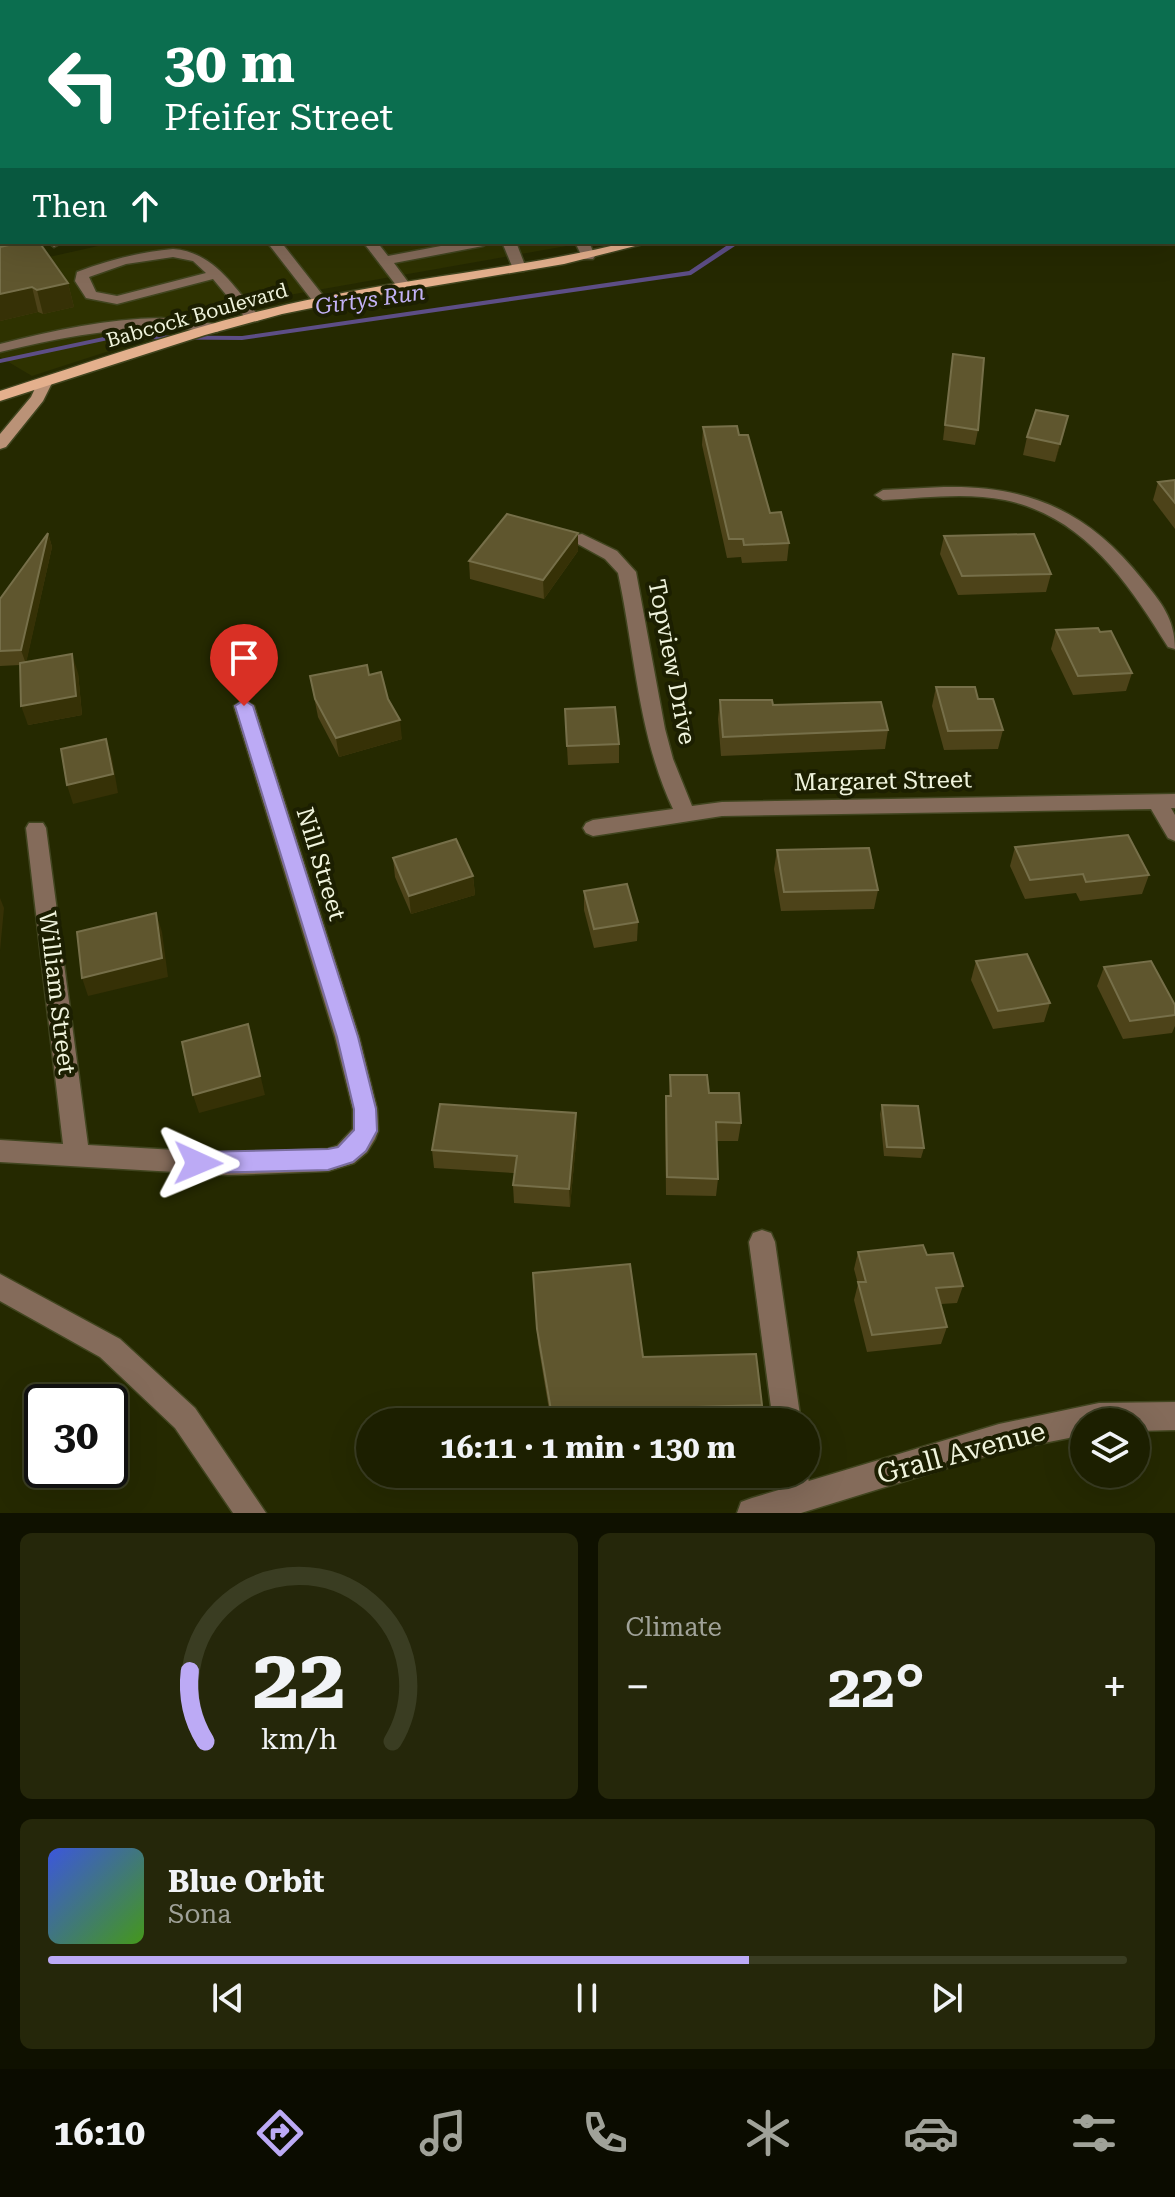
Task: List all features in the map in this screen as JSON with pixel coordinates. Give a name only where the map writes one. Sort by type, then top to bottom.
[{"type":"main road","name":"Babcock Boulevard","points":[[0,396],[200,333],[320,301],[519,268],[585,249],[627,244]]},
{"type":"street","points":[[276,244],[320,301]]},
{"type":"street","points":[[372,244],[404,286]]},
{"type":"street","points":[[385,261],[473,244]]},
{"type":"street","points":[[510,244],[519,268]]},
{"type":"street","points":[[213,275],[117,300],[91,295],[82,281],[82,275],[92,270],[168,253],[198,258],[253,318]]},
{"type":"street","points":[[0,348],[85,327],[176,320],[217,328]]},
{"type":"street","points":[[0,444],[38,398],[44,383]]},
{"type":"street","points":[[883,495],[988,493],[1007,495],[1050,509],[1098,542],[1125,568],[1145,591],[1175,643]]},
{"type":"street","name":"Topview Drive","points":[[582,539],[611,555],[627,572],[671,788],[686,815]]},
{"type":"street","name":"Nill Street","points":[[77,1157],[228,1164],[328,1160],[345,1155],[358,1144],[366,1131],[365,1109],[347,1037],[244,706]]},
{"type":"street","points":[[1166,802],[1175,833]]},
{"type":"street","name":"Margaret Street","points":[[593,828],[722,809],[1166,802]]},
{"type":"street","name":"William Street","points":[[36,828],[77,1157]]},
{"type":"street","points":[[0,1151],[77,1157]]},
{"type":"street","points":[[762,1242],[785,1408]]},
{"type":"street","points":[[0,1287],[110,1348],[185,1418],[251,1513]]},
{"type":"street","name":"Grall Avenue","points":[[820,1480],[1099,1417],[1175,1416]]},
{"type":"street","name":"Grall Avenue","points":[[752,1513],[793,1488]]},
{"type":"shaded area","points":[[107,244],[578,244],[272,298],[32,376],[0,357],[0,268]]},
{"type":"building","points":[[40,244],[68,283],[0,294],[0,247]]},
{"type":"building","points":[[953,354],[984,358],[978,430],[945,425]]},
{"type":"building","points":[[1036,410],[1068,416],[1060,444],[1027,437]]},
{"type":"building","points":[[737,426],[739,435],[748,435],[770,513],[781,512],[789,543],[744,545],[743,539],[729,539],[703,427]]},
{"type":"building","points":[[1175,480],[1175,503],[1158,482]]},
{"type":"building","points":[[507,514],[578,533],[543,580],[469,561]]},
{"type":"building","points":[[48,533],[21,650],[0,651],[0,599]]},
{"type":"building","points":[[1034,534],[1051,574],[962,576],[944,536]]},
{"type":"building","points":[[1098,628],[1100,632],[1111,631],[1132,673],[1078,676],[1056,630]]},
{"type":"building","points":[[72,654],[76,696],[21,706],[20,663]]},
{"type":"building","points":[[367,665],[369,675],[381,672],[388,699],[400,720],[336,738],[315,699],[310,676]]},
{"type":"building","points":[[936,687],[975,687],[978,699],[993,699],[1003,730],[948,731]]},
{"type":"building","points":[[720,700],[772,700],[773,705],[881,702],[888,730],[723,737]]},
{"type":"building","points":[[615,707],[619,744],[567,746],[565,709]]},
{"type":"building","points":[[106,739],[113,774],[67,785],[61,749]]},
{"type":"building","points":[[1128,835],[1149,875],[1086,882],[1083,874],[1030,880],[1015,847]]},
{"type":"building","points":[[456,839],[473,876],[409,896],[393,858]]},
{"type":"building","points":[[869,848],[878,890],[784,892],[777,850]]},
{"type":"building","points":[[627,884],[638,922],[594,929],[584,891]]},
{"type":"building","points":[[156,913],[162,958],[82,978],[77,932]]},
{"type":"building","points":[[1027,954],[1050,1003],[998,1011],[976,961]]},
{"type":"building","points":[[1151,961],[1175,1005],[1175,1015],[1130,1021],[1104,967]]},
{"type":"building","points":[[248,1024],[260,1076],[193,1095],[182,1042]]},
{"type":"building","points":[[670,1075],[707,1075],[709,1093],[739,1093],[741,1123],[716,1122],[718,1179],[667,1177],[666,1096],[671,1096]]},
{"type":"building","points":[[440,1104],[576,1113],[569,1189],[513,1185],[517,1156],[432,1150]]},
{"type":"building","points":[[882,1105],[918,1106],[924,1148],[887,1147]]},
{"type":"building","points":[[923,1245],[927,1255],[953,1253],[963,1286],[936,1288],[947,1327],[872,1335],[858,1282],[866,1282],[858,1252]]},
{"type":"building","points":[[630,1264],[643,1357],[756,1354],[762,1405],[551,1408],[537,1329],[533,1273]]},
{"type":"waterway","name":"Girtys Run","points":[[0,361],[113,337],[242,338],[691,273],[734,244]]},
{"type":"route","points":[[198,1163],[328,1160],[345,1155],[358,1144],[366,1131],[365,1109],[347,1037],[244,706]]}]
